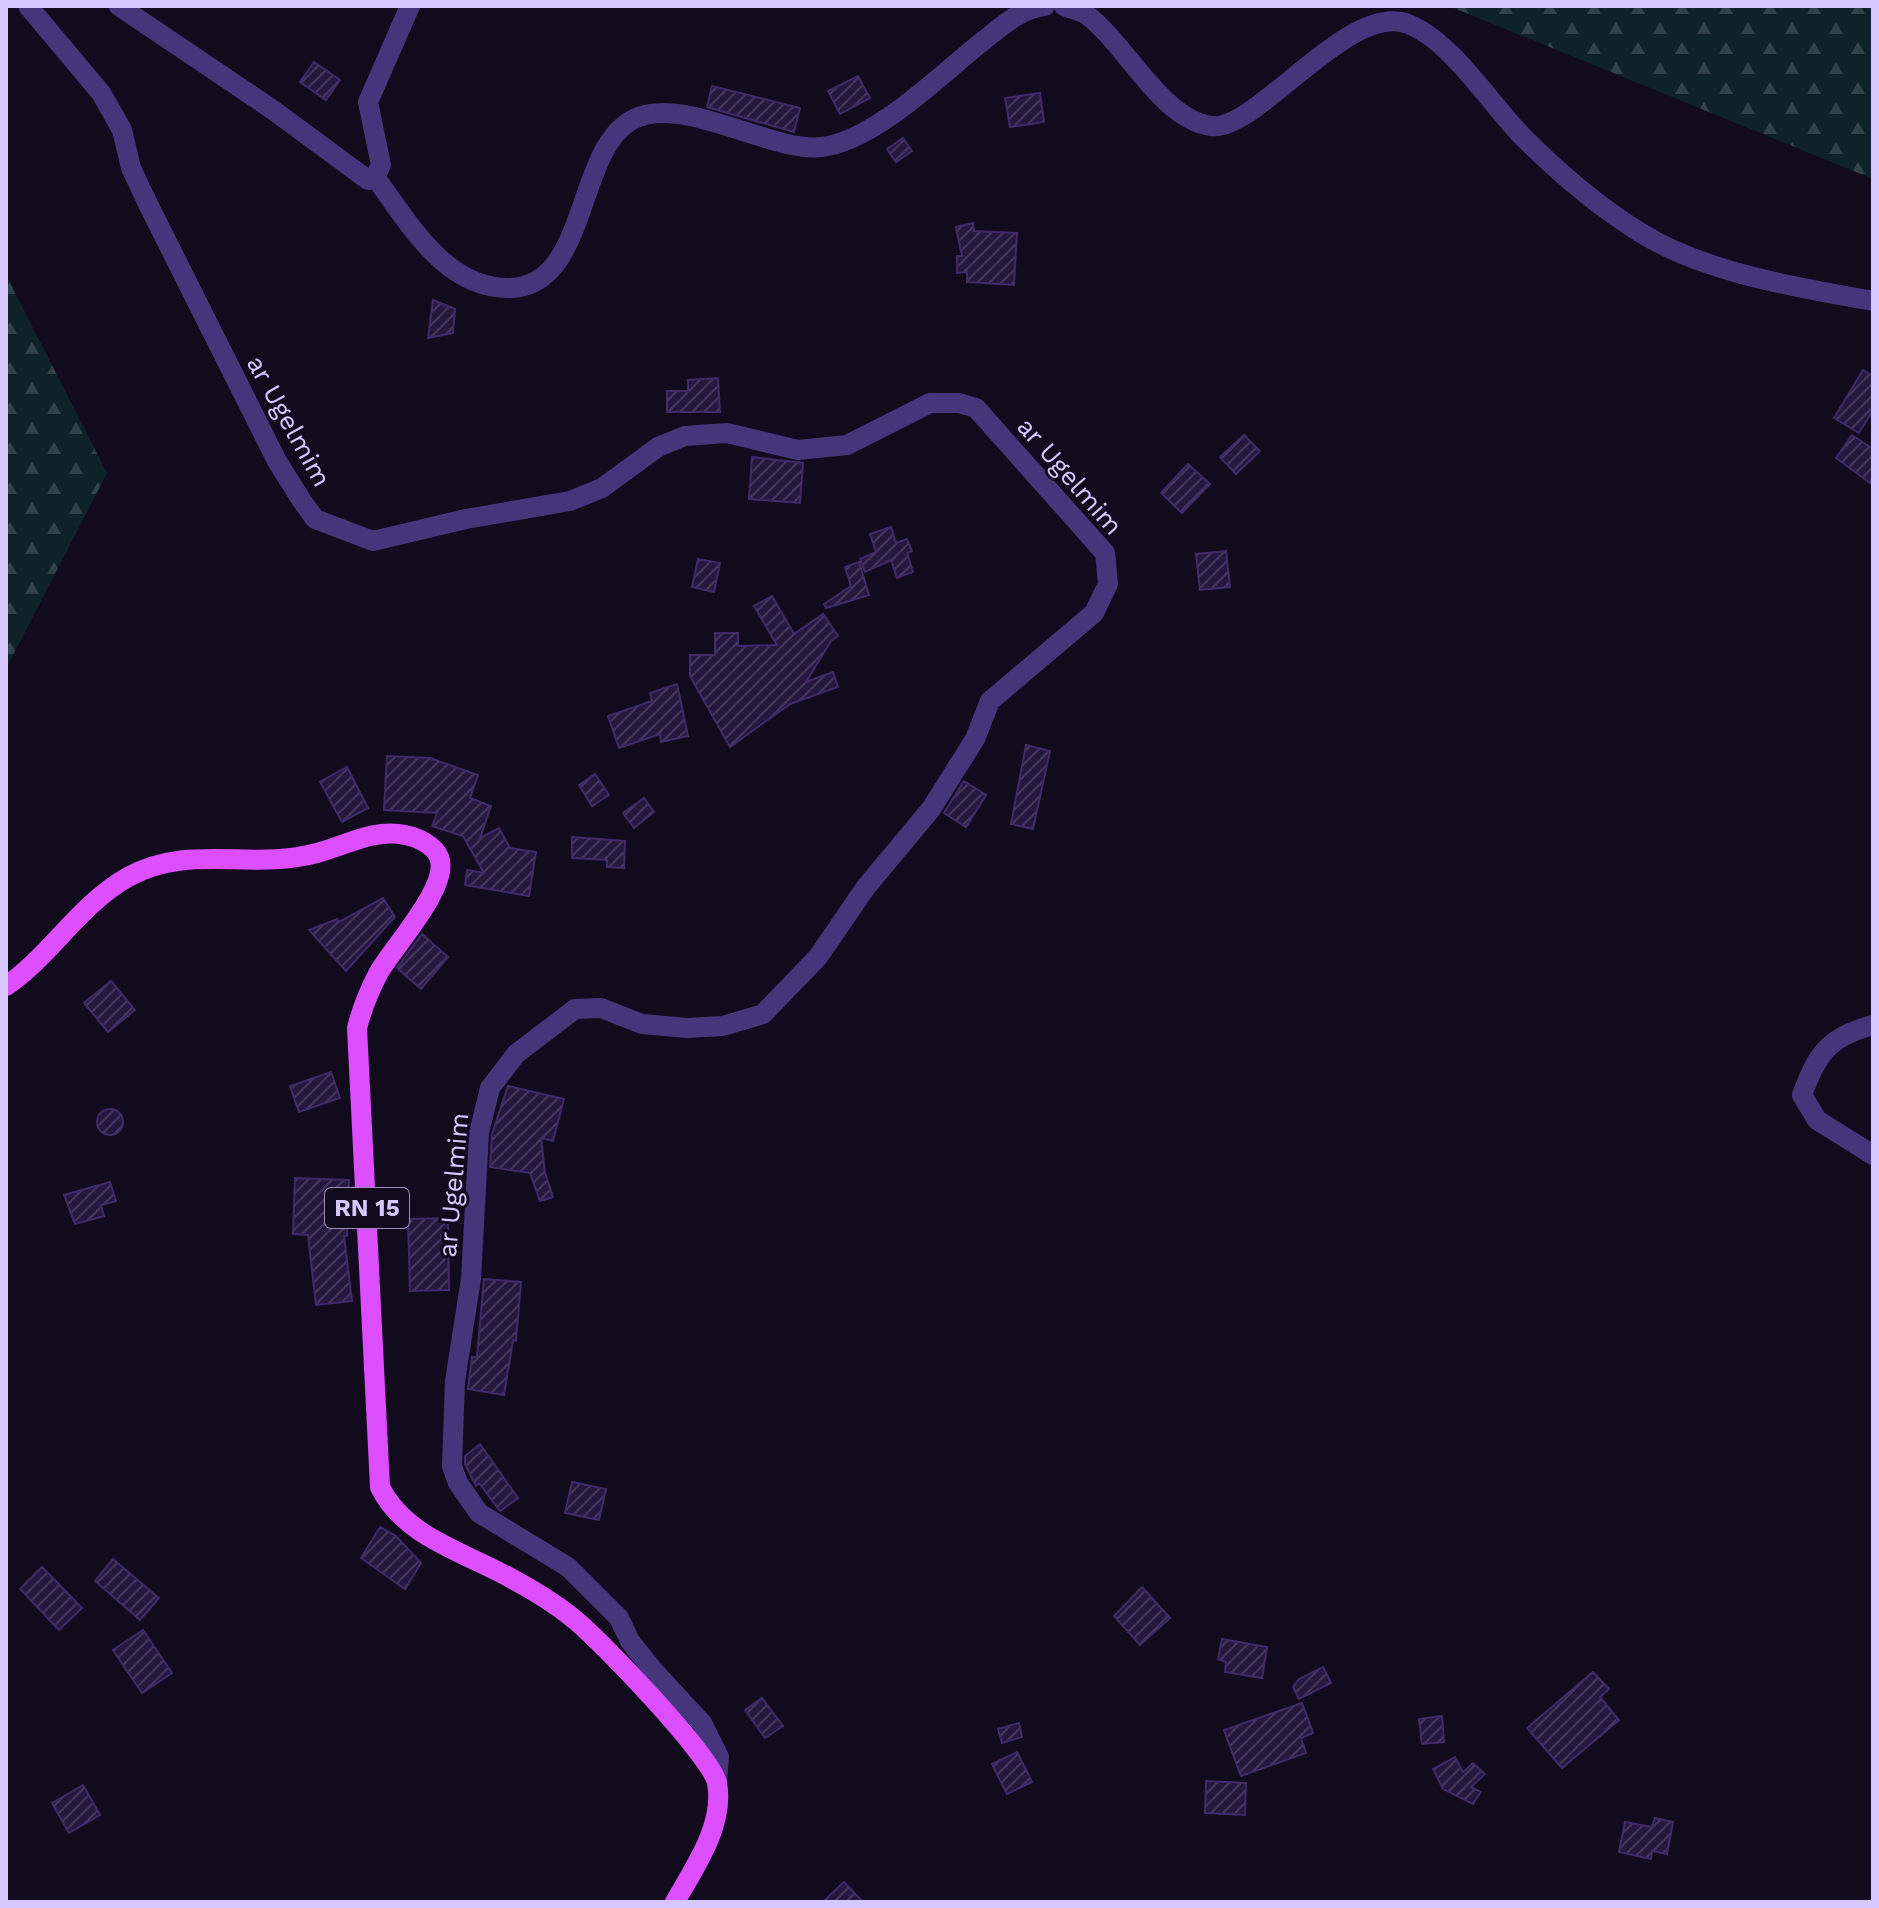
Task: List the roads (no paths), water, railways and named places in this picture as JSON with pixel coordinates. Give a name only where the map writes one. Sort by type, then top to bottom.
[{"type":"main road","name":"RN 15","points":[[6,986],[124,879],[151,865],[178,858],[248,863],[285,859],[318,853],[351,840],[404,834],[427,843],[439,856],[441,874],[430,901],[406,929],[379,973],[357,1028],[380,1487],[386,1501],[413,1527],[502,1573],[572,1618],[681,1731],[717,1782]]},
{"type":"main road","points":[[675,1902],[710,1836],[717,1809],[717,1782]]},
{"type":"street","name":"ar Ugelmim","points":[[28,6],[101,93],[122,130],[131,168],[148,204],[277,461],[315,519],[373,541],[466,519],[570,501],[602,488],[658,447],[685,436],[727,433],[798,450],[847,445],[930,403],[959,403],[976,408],[1105,553],[1108,584],[1094,613],[990,701],[975,739],[931,809],[866,887],[818,957],[763,1014],[723,1026],[687,1028],[642,1024],[601,1008],[575,1009],[516,1054],[490,1088],[479,1133],[471,1279],[455,1381],[452,1466],[458,1483],[479,1513],[568,1567],[619,1618],[653,1670],[702,1723],[719,1757],[717,1782]]},
{"type":"street","points":[[119,6],[273,110],[360,177],[375,177]]},
{"type":"street","points":[[375,177],[381,165],[368,102],[410,6]]},
{"type":"street","points":[[375,177],[428,249],[453,271],[492,288],[525,288],[552,268],[571,237],[608,143],[632,120],[660,114],[693,118],[820,148],[847,141],[875,125],[1003,25],[1032,7],[1045,6]]},
{"type":"street","points":[[1064,6],[1086,14],[1173,107],[1191,121],[1212,127],[1231,126],[1298,70],[1374,24],[1390,20],[1408,24],[1446,52],[1523,137],[1583,191],[1643,235],[1711,263],[1785,286],[1873,301]]},
{"type":"street","points":[[1873,1025],[1849,1031],[1815,1059],[1802,1095],[1817,1120],[1873,1155]]}]
